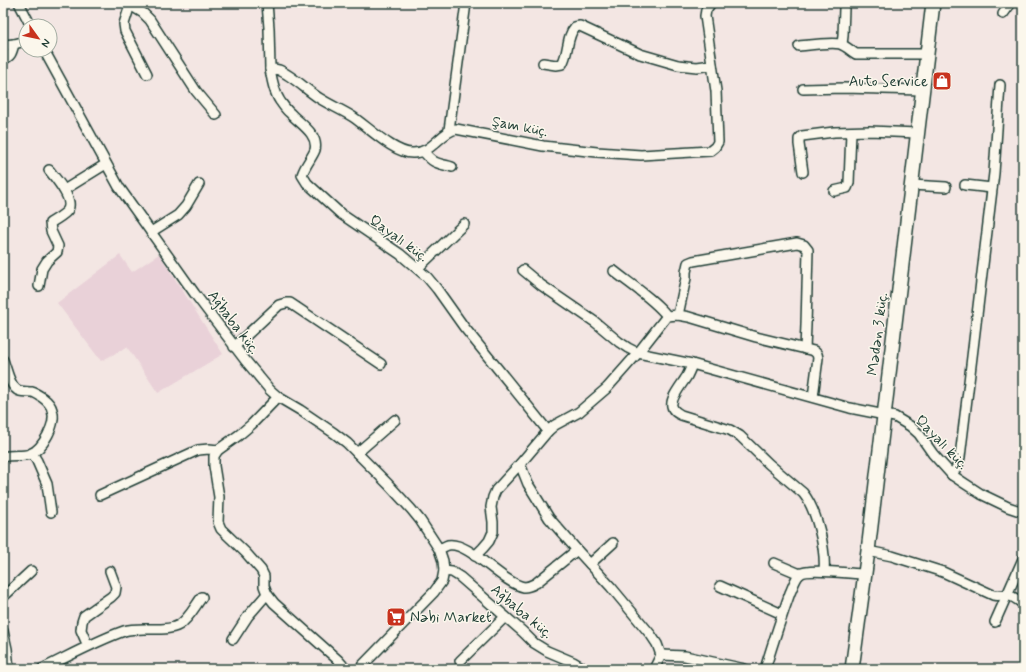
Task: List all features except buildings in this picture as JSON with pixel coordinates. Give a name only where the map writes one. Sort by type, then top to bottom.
[{"type":"main road","name":"Mədən 3 küç.","points":[[852,669],[868,551],[933,3]]},
{"type":"street","points":[[19,3],[27,18]]},
{"type":"street","points":[[267,3],[270,69],[278,70],[319,98],[352,116],[386,142],[400,150],[412,154],[424,152],[449,130],[466,3]]},
{"type":"street","name":"Şam küç.","points":[[449,130],[456,129],[543,146],[597,152],[641,155],[710,151],[715,148],[718,142],[716,92],[705,16],[706,10],[710,3]]},
{"type":"street","points":[[1003,14],[1011,3]]},
{"type":"street","points":[[147,74],[125,31],[124,24],[129,4],[143,13],[150,20],[196,91],[216,115]]},
{"type":"street","points":[[842,44],[844,8]]},
{"type":"street","points":[[543,63],[556,66],[562,64],[565,59],[572,31],[575,27],[580,26],[640,54],[678,66],[697,67],[712,65]]},
{"type":"street","points":[[3,45],[18,43]]},
{"type":"street","points":[[799,46],[835,43],[842,44],[856,54],[927,54]]},
{"type":"street","points":[[3,59],[7,58],[11,54],[14,44]]},
{"type":"street","name":"Ağbaba küç.","points":[[48,58],[119,187],[234,347],[265,385],[278,397],[334,433],[357,453],[411,508],[439,549],[443,561],[444,571],[452,572],[460,576],[534,643],[571,665],[585,669]]},
{"type":"street","name":"Qayalı küç.","points":[[270,69],[272,83],[279,100],[289,113],[310,132],[314,139],[315,149],[302,175],[308,183],[341,214],[400,254],[428,276],[464,326],[548,431]]},
{"type":"street","points":[[952,475],[958,465],[960,457],[992,188],[1000,85]]},
{"type":"street","points":[[803,89],[844,88],[922,90]]},
{"type":"street","points":[[803,172],[799,144],[799,139],[802,136],[834,132],[870,131],[917,133]]},
{"type":"street","points":[[834,191],[847,188],[849,183],[851,132]]},
{"type":"street","points":[[424,152],[436,163],[452,167]]},
{"type":"street","points":[[64,190],[106,164]]},
{"type":"street","points":[[39,286],[42,269],[47,261],[57,252],[58,246],[50,231],[50,223],[66,212],[69,208],[69,203],[64,190],[49,170]]},
{"type":"street","points":[[151,232],[178,215],[186,206],[199,184]]},
{"type":"street","points":[[965,184],[992,188]]},
{"type":"street","points":[[911,185],[946,187]]},
{"type":"street","points":[[418,268],[464,224]]},
{"type":"street","points":[[678,315],[685,285],[688,263],[693,260],[797,243],[804,245],[808,250],[805,349]]},
{"type":"street","name":"Qayalı küç.","points":[[523,270],[552,293],[595,322],[619,342],[638,353],[692,364],[850,408],[895,417],[910,426],[919,434],[933,454],[952,475],[964,484],[1008,507],[1023,512]]},
{"type":"street","points":[[614,271],[654,302],[667,316]]},
{"type":"street","points":[[234,347],[279,305],[290,303],[380,364]]},
{"type":"street","points":[[475,556],[489,541],[493,532],[491,507],[496,490],[548,431],[580,412],[607,388],[638,353],[667,316],[678,315],[756,338],[814,351],[818,358],[813,397]]},
{"type":"street","points":[[3,457],[32,453],[41,445],[52,423],[53,410],[49,403],[41,397],[33,393],[16,390],[12,386],[4,360]]},
{"type":"street","points":[[692,364],[688,375],[673,400],[672,405],[674,411],[681,415],[730,430],[740,436],[769,464],[803,493],[807,498],[816,518],[824,552],[824,572]]},
{"type":"street","points":[[278,397],[252,424],[218,450],[214,456],[214,466],[219,497],[218,522],[220,529],[246,553],[261,570],[264,576],[264,586],[267,594],[274,603],[338,660],[346,669]]},
{"type":"street","points":[[357,453],[395,420]]},
{"type":"street","points":[[100,495],[198,450],[218,450]]},
{"type":"street","points":[[32,453],[47,484],[51,512]]},
{"type":"street","points":[[520,464],[528,484],[549,518],[611,587],[657,644],[660,655],[654,669]]},
{"type":"street","points":[[590,564],[613,543]]},
{"type":"street","points":[[439,549],[448,545],[458,546],[475,556],[512,583],[524,587],[530,586],[577,550]]},
{"type":"street","points":[[868,551],[892,556],[943,572],[993,594],[1014,597],[1023,604]]},
{"type":"street","points":[[995,622],[1023,558]]},
{"type":"street","points":[[774,563],[800,574]]},
{"type":"street","points":[[3,597],[31,571]]},
{"type":"street","points":[[88,646],[81,630],[82,622],[84,616],[116,593],[116,587],[110,571]]},
{"type":"street","points":[[359,669],[434,592],[442,581],[444,571]]},
{"type":"street","points":[[765,669],[782,614],[795,581],[800,574],[805,572],[824,572],[864,574]]},
{"type":"street","points":[[720,586],[782,614]]},
{"type":"street","points":[[233,639],[252,611],[267,594]]},
{"type":"street","points":[[42,669],[88,646],[125,630],[172,628],[180,624],[188,616],[202,597]]},
{"type":"street","points":[[460,661],[505,617]]},
{"type":"street","points":[[3,632],[7,649],[9,669]]},
{"type":"street","points":[[660,655],[685,656],[745,669]]},
{"type":"shaded area","points":[[159,254],[223,354],[158,393],[127,347],[101,361],[57,303],[120,255],[132,272]]},
{"type":"place","name":"Auto Service","points":[[942,81]]},
{"type":"place","name":"Nəbi Market","points":[[396,617]]}]
